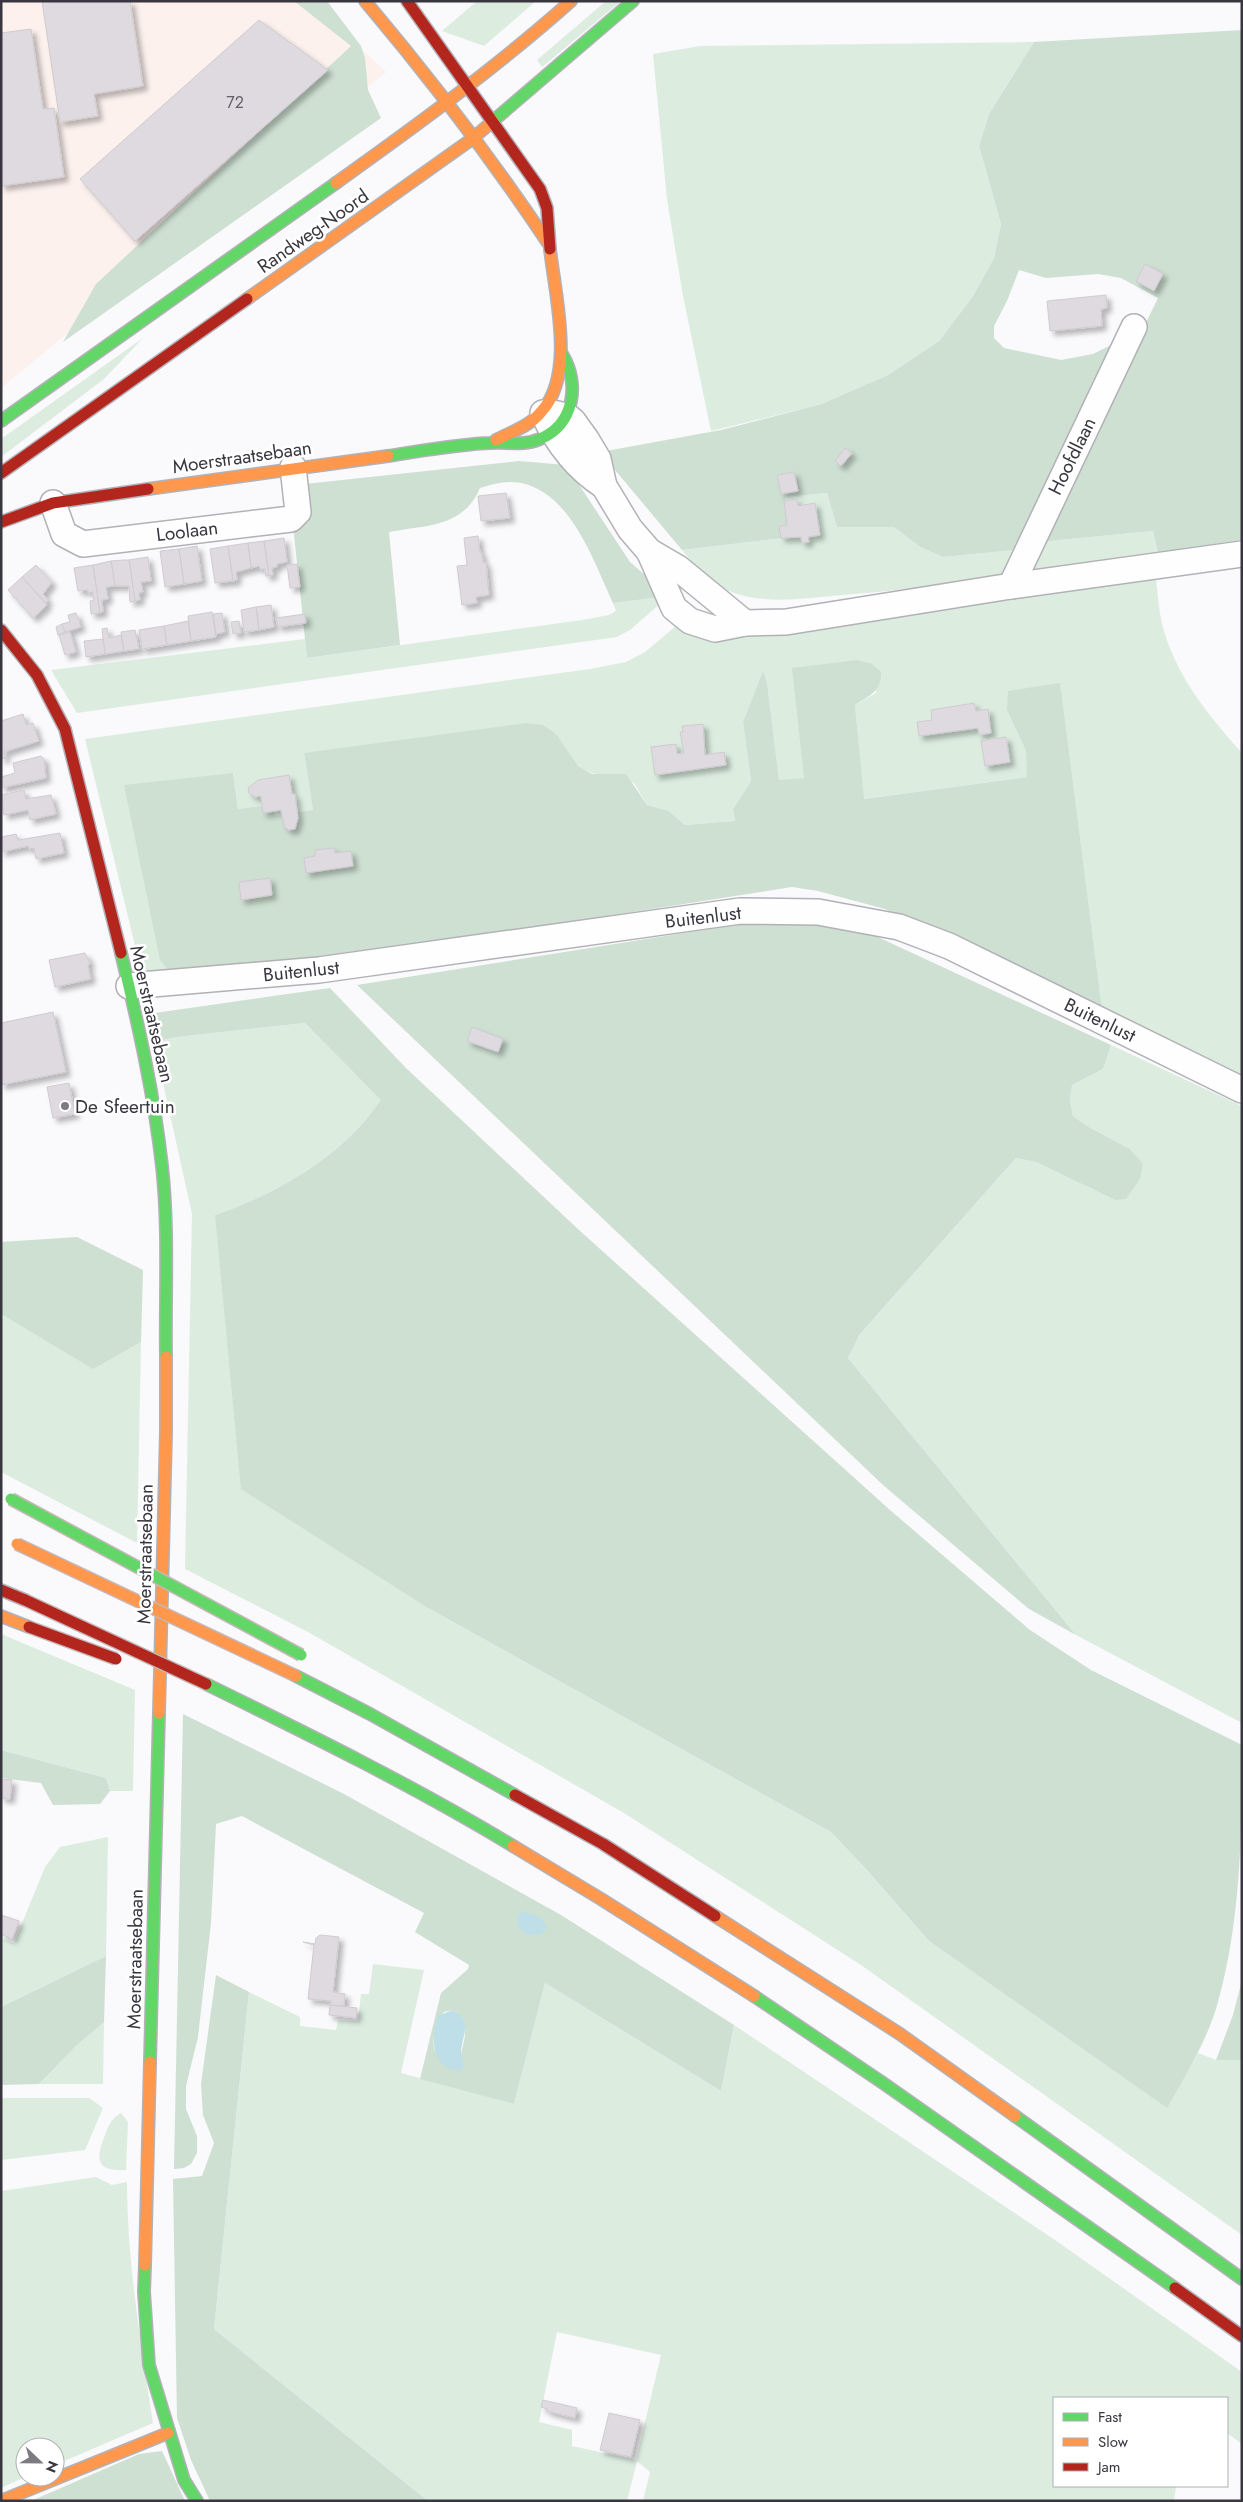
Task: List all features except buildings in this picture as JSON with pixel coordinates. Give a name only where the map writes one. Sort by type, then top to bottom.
[{"type":"main road","name":"Moerstraatsebaan","points":[[365,1],[520,200],[549,244]]},
{"type":"main road","name":"Moerstraatsebaan","points":[[407,1],[540,190],[547,208],[549,244],[562,354],[553,394],[554,420]]},
{"type":"main road","name":"Randweg-Noord","points":[[1,421],[447,104],[516,50],[571,1]]},
{"type":"main road","name":"Randweg-Noord","points":[[1,473],[472,140],[494,123],[633,1]]},
{"type":"main road","name":"Moerstraatsebaan","points":[[1,522],[53,503],[293,467],[492,443],[523,445],[554,420],[572,397],[573,379],[562,354]]},
{"type":"main road","name":"Moerstraatsebaan","points":[[492,443],[526,425],[554,420]]},
{"type":"main road","name":"Moerstraatsebaan","points":[[1,630],[37,675],[65,729],[129,986],[152,1093],[162,1168],[165,1227],[166,1432],[144,2292],[149,2366],[168,2433],[184,2480],[197,2501]]},
{"type":"main road","points":[[6,1496],[304,1658]]},
{"type":"main road","points":[[13,1542],[296,1676],[370,1714],[603,1844],[900,2034],[1242,2279]]},
{"type":"main road","points":[[1,1590],[288,1722],[586,1888],[772,2006],[1133,2257],[1242,2336]]},
{"type":"main road","points":[[1,1616],[104,1656],[206,1684]]},
{"type":"main road","points":[[328,1678],[370,1714]]},
{"type":"main road","points":[[1,2501],[168,2433]]},
{"type":"street","name":"Hoofdlaan","points":[[1010,586],[1134,327]]},
{"type":"street","points":[[554,420],[573,421],[598,459],[604,486],[630,529],[649,551],[674,608],[690,621],[715,630],[745,623],[786,622],[1010,586],[1242,554]]},
{"type":"street","name":"Loolaan","points":[[53,503],[64,534],[83,544],[291,519],[298,512],[293,467]]},
{"type":"street","points":[[649,551],[678,568],[745,623]]},
{"type":"street","name":"Buitenlust","points":[[129,986],[319,970],[740,911],[818,912],[898,927],[949,946],[1242,1090]]},
{"type":"shaded area","points":[[1,1],[312,1],[386,72],[1,388]]},
{"type":"green space","points":[[294,1],[327,1],[361,46],[365,58],[368,90],[381,118],[63,342],[96,284],[351,46]]},
{"type":"green space","points":[[477,1],[536,1],[484,46],[442,31]]},
{"type":"green space","points":[[606,1],[621,1],[542,67],[537,60]]},
{"type":"green space","points":[[1242,30],[1242,540],[1158,553],[1153,531],[1039,542],[1158,298],[1121,278],[1098,274],[1046,278],[1019,270],[1007,301],[994,326],[994,338],[1004,348],[1061,360],[1093,354],[1121,340],[1015,550],[943,557],[920,547],[894,527],[837,527],[827,493],[785,497],[792,537],[682,550],[615,470],[606,451],[721,430],[822,404],[888,375],[939,341],[973,296],[994,258],[1001,224],[979,146],[989,114],[1034,42]]},
{"type":"green space","points":[[1034,42],[989,114],[979,146],[1001,224],[994,258],[973,296],[939,341],[888,375],[823,404],[711,431],[683,296],[667,199],[653,54],[700,46]]},
{"type":"green space","points":[[143,338],[104,379],[1,457],[1,439]]},
{"type":"green space","points":[[519,461],[566,465],[630,562],[669,596],[613,603],[579,531],[554,500],[539,489],[521,483],[500,483],[480,488],[473,501],[464,511],[453,518],[430,526],[389,532],[400,645],[307,658],[293,525],[308,523],[305,484]]},
{"type":"green space","points":[[827,493],[837,527],[894,527],[920,547],[943,557],[1015,550],[1002,576],[903,589],[784,600],[755,598],[726,590],[707,578],[682,550],[791,537],[785,497]]},
{"type":"green space","points":[[1153,531],[1158,553],[1024,573],[1039,542]]},
{"type":"green space","points":[[1156,578],[1162,625],[1170,649],[1196,696],[1218,726],[1242,753],[1242,1080],[1103,1017],[1059,683],[1007,710],[1026,751],[1028,777],[863,799],[855,705],[876,693],[872,664],[805,778],[779,781],[767,682],[763,672],[743,722],[751,781],[733,809],[735,821],[685,825],[669,811],[647,805],[634,783],[597,774],[578,766],[555,734],[304,753],[313,810],[275,816],[273,804],[238,809],[233,773],[179,983],[151,975],[139,962],[85,739],[590,669],[626,662],[645,652],[695,610],[725,624],[913,614]]},
{"type":"green space","points":[[669,596],[630,630],[617,637],[77,713],[51,670],[305,639],[307,658],[582,620],[609,615],[616,611],[613,603]]},
{"type":"green space","points":[[857,660],[872,664],[881,672],[881,679],[874,692],[855,705],[864,799],[1027,777],[1026,751],[1007,710],[1008,691],[1060,683],[1103,1017],[885,909],[818,891],[792,887],[179,983],[160,960],[124,785],[233,773],[238,809],[273,804],[275,816],[313,810],[304,753],[526,723],[543,725],[556,734],[578,766],[592,774],[626,774],[647,805],[669,811],[685,825],[735,821],[733,809],[751,781],[743,722],[763,671],[767,682],[779,780],[804,778],[792,668]]},
{"type":"green space","points":[[765,920],[854,926],[1111,1045],[1103,1069],[1072,1085],[1070,1101],[1073,1116],[1087,1126],[1130,1149],[1143,1164],[1140,1179],[1126,1199],[1115,1200],[1036,1162],[1016,1158],[860,1334],[848,1358],[1076,1635],[1029,1609],[883,1485],[357,985]]},
{"type":"green space","points":[[330,988],[406,1068],[579,1230],[890,1510],[1030,1630],[1091,1670],[1242,1745],[1240,1845],[1231,1944],[1216,2009],[1206,2035],[1167,2108],[929,1941],[831,1832],[428,1608],[241,1489],[215,1215],[262,1196],[285,1184],[329,1155],[366,1120],[381,1100],[305,1023],[177,1037],[154,1042],[148,1014]]},
{"type":"green space","points":[[305,1023],[382,1100],[348,1138],[307,1170],[262,1196],[215,1215],[428,1608],[831,1832],[929,1941],[1166,2107],[1198,2053],[1216,2060],[1242,2060],[1242,2235],[861,1965],[624,1813],[308,1632],[185,1569],[192,1214],[154,1042],[177,1037]]},
{"type":"green space","points":[[1111,1045],[1242,1106],[1242,1723],[1076,1635],[848,1358],[860,1334],[1016,1158],[1036,1162],[1115,1200],[1142,1164],[1130,1149],[1087,1126],[1073,1116],[1070,1101],[1072,1085],[1103,1069]]},
{"type":"green space","points":[[77,1237],[143,1270],[141,1342],[93,1369],[1,1314],[1,1242]]},
{"type":"green space","points":[[1,1314],[93,1368],[141,1342],[137,1543],[1,1472]]},
{"type":"green space","points":[[1,1634],[135,1690],[133,1791],[110,1791],[106,1778],[1,1750]]},
{"type":"green space","points":[[183,1714],[344,1794],[561,1915],[734,2025],[721,2091],[545,1983],[514,2104],[420,2079],[441,1993],[468,1969],[469,1965],[415,1932],[424,1913],[242,1816],[216,1824],[211,1923],[198,2037],[186,2086],[186,2109],[197,2136],[197,2153],[191,2164],[184,2168],[174,2169]],"holes":[[[452,2010],[462,2018],[465,2029],[461,2054],[435,2051],[434,2035],[444,2012]]]},
{"type":"green space","points":[[1,1750],[106,1778],[110,1791],[100,1804],[53,1805],[41,1783],[1,1778]]},
{"type":"green space","points":[[108,1837],[106,1956],[1,2007],[1,1938],[14,1943],[45,1867],[60,1847]]},
{"type":"green space","points":[[106,1956],[104,2022],[75,2047],[39,2084],[1,2085],[1,2007]]},
{"type":"green space","points":[[373,1964],[424,1970],[401,2073],[514,2104],[545,1983],[721,2091],[734,2025],[1055,2240],[1242,2372],[1242,2444],[1228,2434],[1228,2397],[1053,2397],[1053,2487],[1176,2487],[1174,2501],[643,2501],[650,2472],[637,2461],[627,2501],[428,2501],[214,2329],[249,1992],[300,2017],[300,2026],[336,2030],[338,2020],[358,2021],[361,1994],[369,1994]],"holes":[[[557,2332],[661,2355],[636,2460],[572,2446],[572,2430],[539,2422]]]},
{"type":"green space","points":[[216,1975],[249,1992],[214,2329],[428,2501],[210,2501],[191,2460],[177,2418],[173,2179],[202,2176],[214,2143],[203,2115],[201,2084]]},
{"type":"green space","points":[[1242,1980],[1242,2060],[1216,2060],[1233,2015]]},
{"type":"green space","points":[[104,2022],[103,2084],[39,2084],[75,2047]]},
{"type":"green space","points":[[1,2098],[89,2098],[103,2108],[85,2150],[1,2160]]},
{"type":"green space","points":[[121,2113],[128,2122],[126,2170],[105,2167],[100,2159],[101,2147],[108,2127],[114,2118]]},
{"type":"green space","points":[[96,2177],[112,2185],[127,2182],[132,2273],[153,2423],[65,2461],[65,2437],[15,2437],[15,2482],[1,2488],[1,2191]]},
{"type":"green space","points":[[162,2451],[185,2501],[31,2501],[65,2487],[139,2454]]},
{"type":"water","points":[[523,1911],[542,1918],[547,1927],[542,1934],[531,1935],[520,1929],[518,1926],[518,1915]]},
{"type":"water","points":[[452,2010],[459,2014],[465,2024],[461,2053],[464,2065],[461,2071],[444,2065],[438,2059],[435,2051],[434,2033],[438,2016]]},
{"type":"traffic: fast","points":[[493,121],[633,1]]},
{"type":"traffic: fast","points":[[1,421],[336,183]]},
{"type":"traffic: fast","points":[[388,456],[465,445],[528,442],[540,439],[552,432],[561,423],[571,402],[571,377],[568,365],[562,354]]},
{"type":"traffic: fast","points":[[121,953],[145,1059],[155,1112],[162,1166],[166,1238],[166,1357]]},
{"type":"traffic: fast","points":[[11,1499],[301,1655]]},
{"type":"traffic: fast","points":[[296,1676],[370,1714],[515,1795]]},
{"type":"traffic: fast","points":[[206,1684],[400,1782],[513,1846]]},
{"type":"traffic: fast","points":[[150,2062],[159,1713]]},
{"type":"traffic: fast","points":[[754,1996],[883,2083],[1175,2288]]},
{"type":"traffic: fast","points":[[1015,2116],[1242,2279]]},
{"type":"traffic: fast","points":[[145,2265],[144,2292],[149,2365],[184,2480],[197,2501]]},
{"type":"traffic: slow","points":[[365,1],[460,119],[548,243]]},
{"type":"traffic: slow","points":[[336,183],[485,72],[571,1]]},
{"type":"traffic: slow","points":[[247,299],[472,139],[493,121]]},
{"type":"traffic: slow","points":[[496,440],[526,425],[537,417],[552,396],[558,377],[561,356],[559,311],[550,249]]},
{"type":"traffic: slow","points":[[148,489],[388,456]]},
{"type":"traffic: slow","points":[[159,1713],[166,1357]]},
{"type":"traffic: slow","points":[[17,1544],[296,1676]]},
{"type":"traffic: slow","points":[[1,1616],[29,1627]]},
{"type":"traffic: slow","points":[[513,1846],[601,1899],[754,1996]]},
{"type":"traffic: slow","points":[[715,1916],[900,2034],[1015,2116]]},
{"type":"traffic: slow","points":[[145,2265],[150,2062]]},
{"type":"traffic: slow","points":[[1,2501],[168,2433]]},
{"type":"traffic: jam","points":[[407,1],[540,189],[547,208],[550,249]]},
{"type":"traffic: jam","points":[[1,473],[247,299]]},
{"type":"traffic: jam","points":[[1,522],[53,503],[148,489]]},
{"type":"traffic: jam","points":[[1,630],[37,675],[65,729],[121,953]]},
{"type":"traffic: jam","points":[[1,1590],[25,1600]]},
{"type":"traffic: jam","points":[[25,1600],[206,1684]]},
{"type":"traffic: jam","points":[[29,1627],[116,1659]]},
{"type":"traffic: jam","points":[[515,1795],[603,1844],[715,1916]]},
{"type":"traffic: jam","points":[[1175,2288],[1242,2336]]},
{"type":"place","name":"De Sfeertuin","points":[[65,1106]]}]
